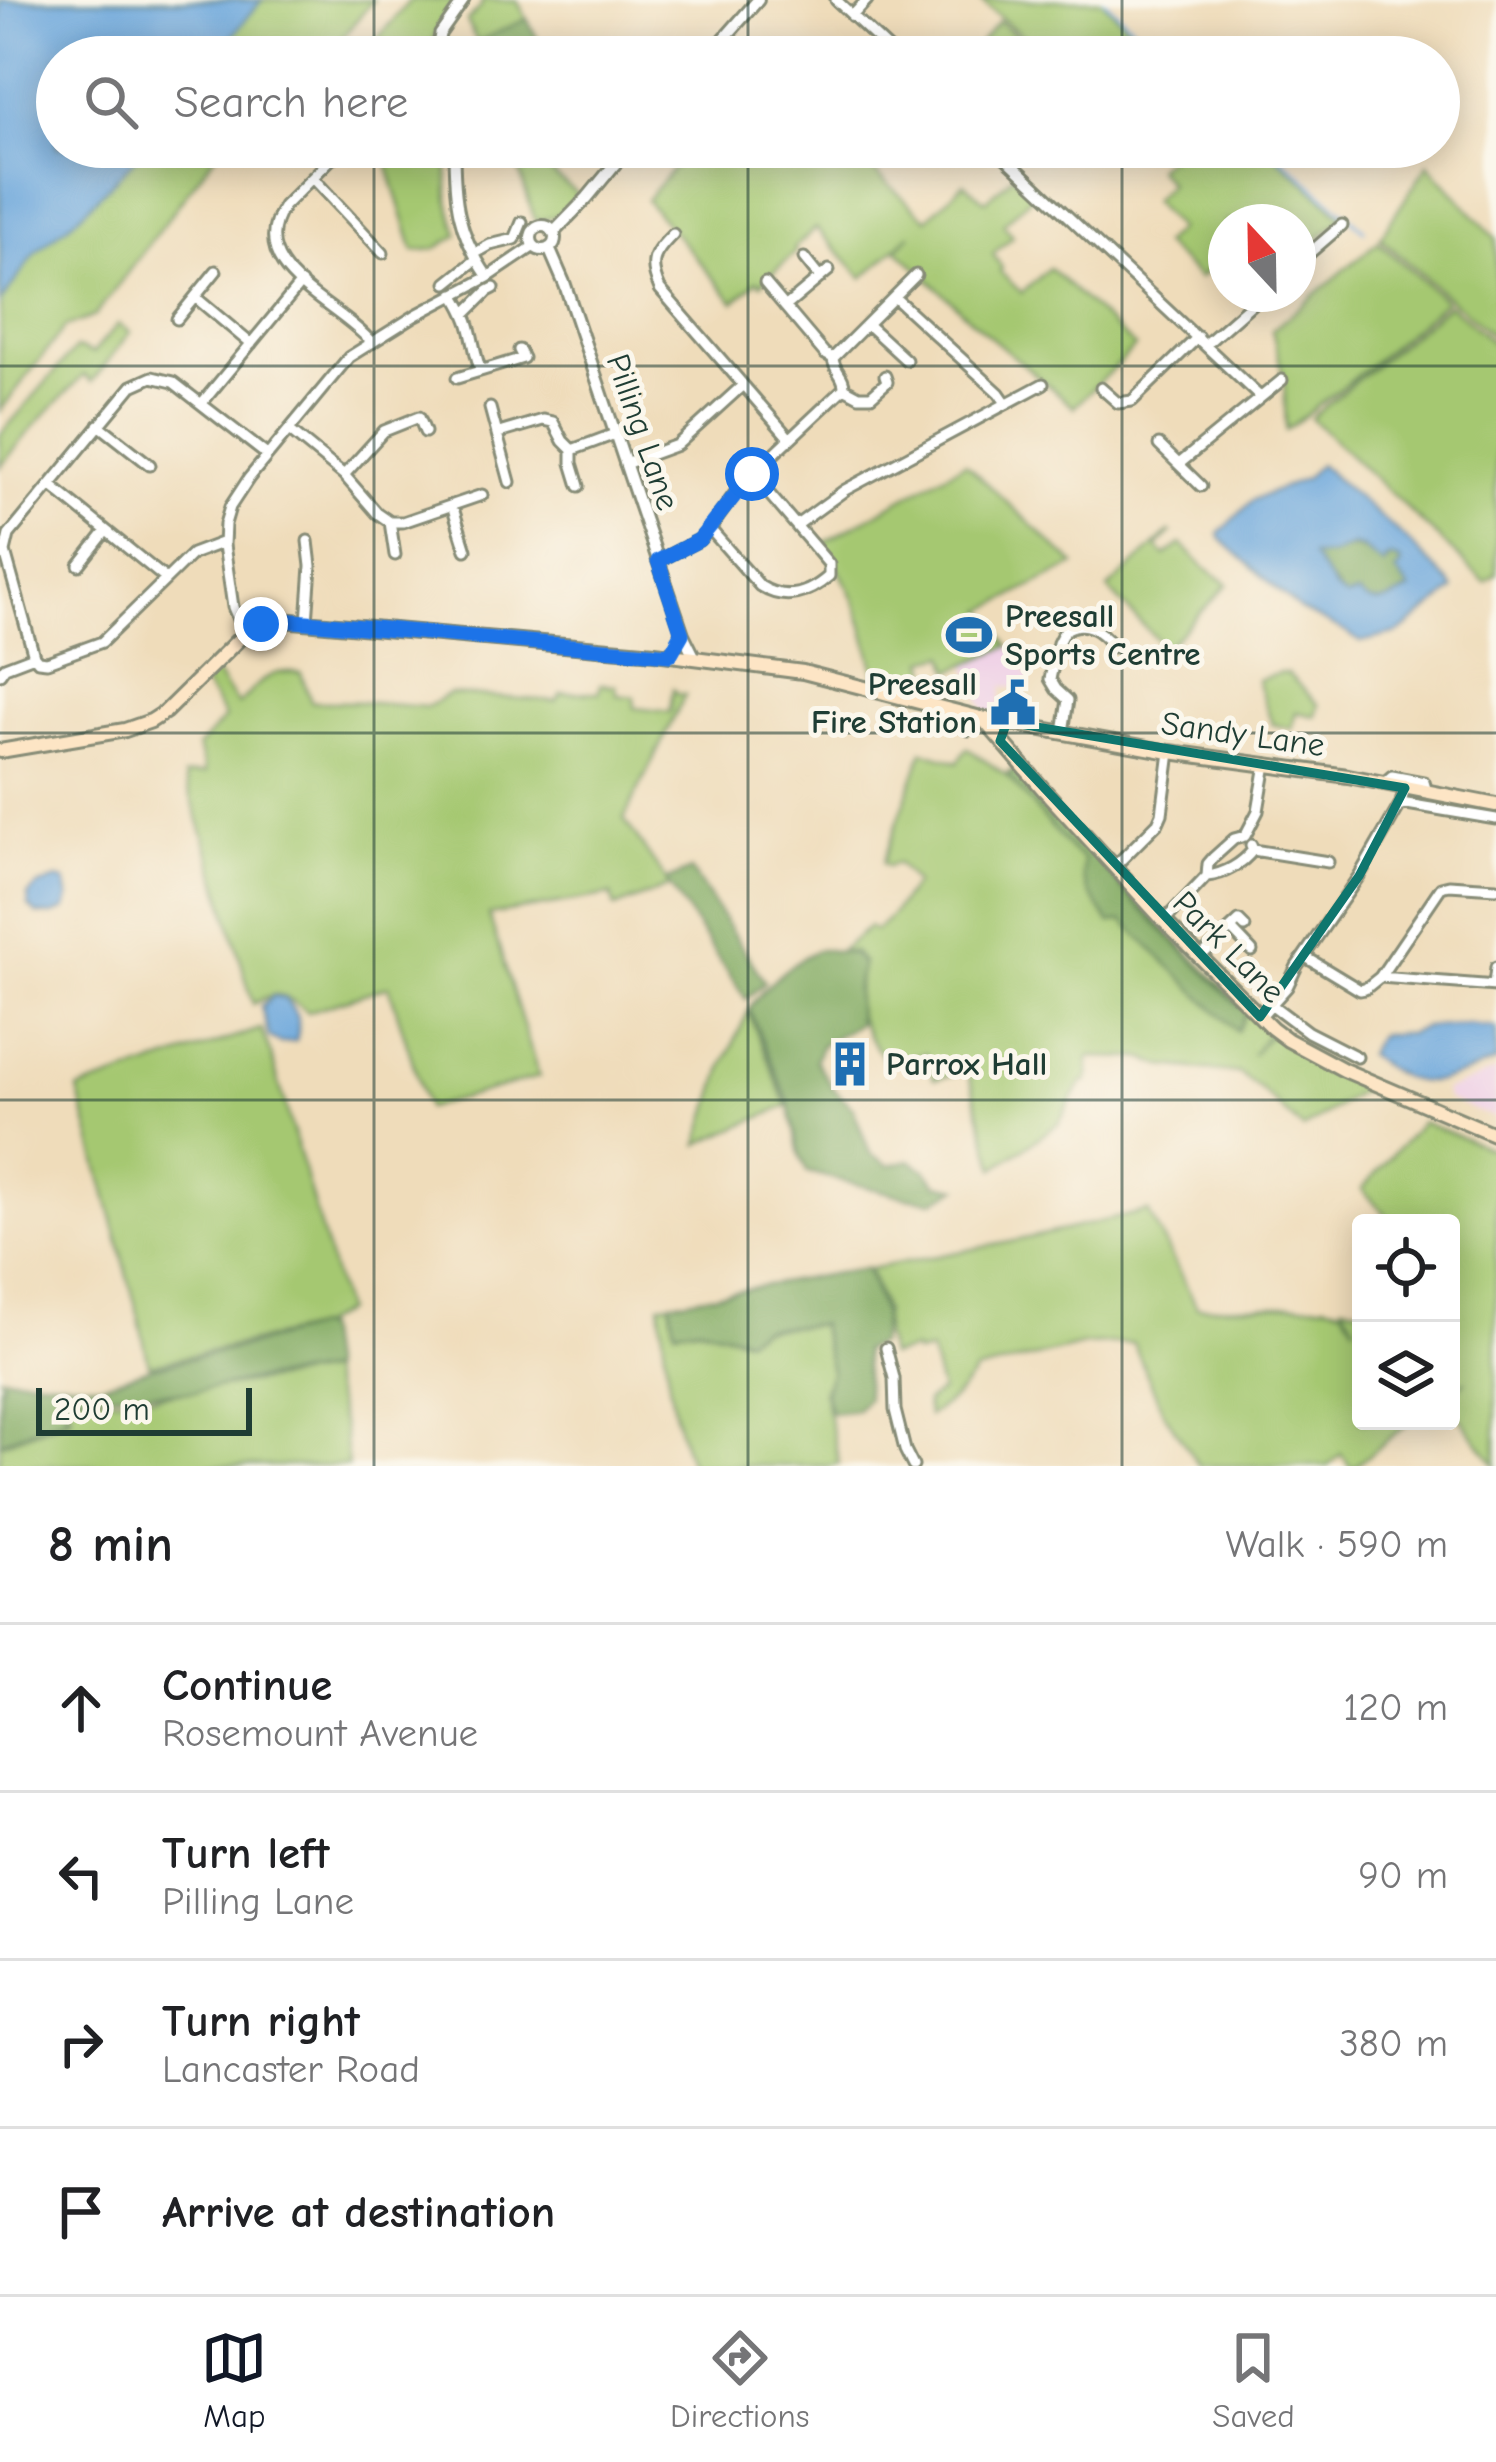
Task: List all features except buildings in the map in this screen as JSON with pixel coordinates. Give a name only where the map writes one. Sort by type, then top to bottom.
[{"type":"main road","name":"Sandy Lane","points":[[244,634],[281,620],[691,657],[818,675],[982,718],[1384,783],[1496,806]]},
{"type":"main road","points":[[0,751],[125,730],[152,721],[244,634]]},
{"type":"main road","name":"Park Lane","points":[[982,718],[1164,921],[1260,1018],[1288,1040],[1344,1070],[1496,1135]]},
{"type":"main road","points":[[1000,741],[1007,722]]},
{"type":"street","points":[[726,36],[758,0]]},
{"type":"street","points":[[836,0],[874,36]]},
{"type":"street","points":[[853,16],[867,0]]},
{"type":"street","points":[[440,36],[467,1]]},
{"type":"street","points":[[323,168],[284,206],[272,242],[283,268],[361,329],[372,343]]},
{"type":"street","points":[[454,168],[454,202],[488,277]]},
{"type":"street","points":[[553,233],[610,168]]},
{"type":"street","points":[[1017,168],[1260,397]]},
{"type":"street","points":[[313,178],[384,253]]},
{"type":"street","points":[[447,283],[490,245],[515,238],[518,225]]},
{"type":"street","points":[[1316,247],[1342,225]]},
{"type":"street","points":[[547,227],[554,243],[542,250],[534,246],[531,235],[536,228],[547,227]]},
{"type":"street","points":[[673,233],[656,250],[652,270],[660,289],[790,439]]},
{"type":"street","points":[[244,634],[233,607],[225,524],[230,507],[267,455],[349,357],[534,246]]},
{"type":"street","name":"Pilling Lane","points":[[549,248],[566,285],[691,657]]},
{"type":"street","points":[[785,307],[825,274],[804,258]]},
{"type":"street","points":[[176,319],[216,272]]},
{"type":"street","points":[[833,358],[916,275]]},
{"type":"street","points":[[202,404],[302,283]]},
{"type":"street","points":[[762,299],[770,288],[833,358]]},
{"type":"street","points":[[466,314],[494,289]]},
{"type":"street","points":[[454,294],[466,314],[480,369]]},
{"type":"street","points":[[894,297],[1006,404]]},
{"type":"street","points":[[195,298],[251,344]]},
{"type":"street","points":[[1101,388],[1118,404],[1127,404],[1239,312]]},
{"type":"street","points":[[867,324],[906,360]]},
{"type":"street","points":[[877,355],[887,343]]},
{"type":"street","points":[[457,378],[523,356]]},
{"type":"street","points":[[658,561],[699,540],[740,486],[844,388],[833,358]]},
{"type":"street","points":[[844,388],[871,396],[887,382],[885,376]]},
{"type":"street","points":[[224,542],[192,554],[102,642],[47,662],[34,656],[6,544],[15,525],[132,386],[152,377],[173,382],[267,455]]},
{"type":"street","points":[[1179,464],[1282,380]]},
{"type":"street","points":[[796,525],[845,490],[1043,384]]},
{"type":"street","points":[[625,464],[677,445],[743,385]]},
{"type":"street","points":[[490,408],[510,482]]},
{"type":"street","points":[[344,475],[384,430],[418,413],[424,432]]},
{"type":"street","points":[[499,433],[549,420],[557,425],[572,450],[579,486]]},
{"type":"street","points":[[99,425],[149,466]]},
{"type":"street","points":[[289,430],[344,475],[390,522],[403,522],[482,495]]},
{"type":"street","points":[[572,450],[615,434]]},
{"type":"street","points":[[1159,445],[1202,486]]},
{"type":"street","points":[[710,529],[770,593],[793,595],[826,580],[829,564],[752,474]]},
{"type":"street","points":[[50,485],[166,579]]},
{"type":"street","points":[[452,505],[466,550]]},
{"type":"street","points":[[390,522],[395,555]]},
{"type":"street","points":[[79,565],[106,531]]},
{"type":"street","points":[[307,622],[308,541]]},
{"type":"street","points":[[1063,732],[1068,700],[1050,675],[1064,631],[1075,624],[1089,626],[1114,647]]},
{"type":"street","points":[[670,655],[682,634]]},
{"type":"street","points":[[1,678],[5,667],[34,656]]},
{"type":"street","points":[[936,707],[937,722],[969,730]]},
{"type":"street","points":[[1114,867],[1158,823],[1170,752]]},
{"type":"street","points":[[1207,876],[1208,864],[1220,850],[1245,836],[1258,811],[1266,764]]},
{"type":"street","points":[[1384,783],[1392,776],[1424,782],[1427,792]]},
{"type":"street","points":[[1260,1018],[1287,988],[1359,876],[1405,788]]},
{"type":"street","points":[[1401,803],[1496,819]]},
{"type":"street","points":[[1245,836],[1253,850]]},
{"type":"street","points":[[1164,921],[1207,876],[1231,869],[1253,850],[1328,862]]},
{"type":"street","points":[[1304,956],[1360,990],[1380,977],[1441,887],[1496,888]]},
{"type":"street","points":[[1199,958],[1239,921],[1245,927]]},
{"type":"street","points":[[1231,929],[1252,951]]},
{"type":"street","points":[[1380,977],[1495,986],[1496,967]]},
{"type":"street","name":"Park Lane","points":[[1272,1005],[1357,1057]]},
{"type":"street","points":[[886,1348],[894,1378],[895,1410],[913,1466]]},
{"type":"highlighted area","points":[[1007,722],[1405,788],[1359,876],[1260,1017],[1000,741]]},
{"type":"shaded area","points":[[1009,646],[1030,678],[1028,690],[1003,686],[998,716],[986,714],[966,664]]},
{"type":"shaded area","points":[[1496,1071],[1495,1118],[1448,1100],[1444,1091]]},
{"type":"green space","points":[[0,0],[373,0],[343,36],[36,36],[36,168],[205,168],[95,316],[65,327],[0,411]]},
{"type":"green space","points":[[410,0],[457,0],[435,36],[380,36]]},
{"type":"green space","points":[[482,0],[517,0],[527,19],[490,36],[474,36],[467,21]]},
{"type":"green space","points":[[980,0],[1102,0],[1138,36],[1113,36],[1122,26],[1111,36],[1022,36]]},
{"type":"green space","points":[[527,19],[536,36],[490,36]]},
{"type":"green space","points":[[999,21],[1016,36],[986,36]]},
{"type":"green space","points":[[388,168],[448,168],[448,199],[458,235],[435,249],[414,251]]},
{"type":"green space","points":[[519,168],[545,168],[580,196],[560,214],[535,221]]},
{"type":"green space","points":[[674,168],[870,168],[927,219],[964,183],[986,201],[1015,173],[1035,193],[1003,224],[1013,236],[993,254],[1000,272],[1022,293],[1049,268],[1135,347],[1074,407],[981,329],[897,249],[911,234],[863,278],[816,228],[761,284],[757,281],[734,302],[646,200]]},
{"type":"green space","points":[[1156,168],[1289,168],[1343,217],[1316,240],[1316,204],[1208,204],[1208,270],[1199,278],[1162,244],[1178,229],[1152,201],[1169,184]]},
{"type":"green space","points":[[1425,168],[1432,168],[1496,239],[1496,339],[1380,238]]},
{"type":"green space","points":[[1378,242],[1446,301],[1286,430],[1284,378],[1272,330],[1294,312],[1316,312],[1316,293]]},
{"type":"green space","points":[[1449,304],[1496,346],[1496,574],[1485,582],[1311,418]]},
{"type":"green space","points":[[118,324],[130,332],[92,382],[84,375],[0,467],[0,435],[76,348],[93,353]]},
{"type":"green space","points":[[965,463],[1075,565],[985,610],[1009,646],[951,671],[946,655],[926,660],[932,682],[929,698],[878,685],[852,594],[820,545]]},
{"type":"green space","points":[[1169,532],[1157,547],[1165,556],[1181,544],[1228,584],[1165,648],[1108,589]]},
{"type":"green space","points":[[1293,537],[1307,543],[1312,555],[1356,548],[1384,564],[1392,557],[1400,562],[1410,589],[1378,603],[1359,594],[1346,598]]},
{"type":"green space","points":[[214,671],[238,705],[265,679],[289,672],[301,673],[311,702],[427,707],[449,694],[556,701],[562,693],[599,692],[601,684],[616,686],[617,695],[634,697],[635,708],[670,712],[673,689],[685,695],[624,819],[670,886],[615,908],[611,895],[489,915],[539,1077],[427,1108],[389,986],[307,1012],[281,995],[253,1004],[184,776],[205,773],[198,747],[225,718],[203,683]]},
{"type":"green space","points":[[1288,674],[1319,705],[1316,716],[1296,712],[1292,729],[1272,724],[1257,680]]},
{"type":"green space","points":[[967,748],[1006,775],[1016,766],[1117,880],[1268,1032],[1252,1055],[1270,1033],[1366,1087],[1303,1129],[1238,1073],[1163,1066],[1141,1058],[1089,1057],[1088,1081],[1082,1083],[1058,1124],[995,1168],[968,1072],[934,1079],[926,1053],[886,1062],[859,1017],[857,994],[863,963],[854,952],[840,951],[869,927],[875,931],[915,883],[897,863],[883,863],[923,751],[958,762]]},
{"type":"green space","points":[[1017,768],[1130,898],[1246,1013],[1237,1031],[1123,921],[1110,923],[1088,891],[1083,859],[1007,776]]},
{"type":"green space","points":[[691,870],[765,982],[746,999],[666,881]]},
{"type":"green space","points":[[821,949],[852,954],[862,964],[856,987],[858,1024],[822,1044],[815,1060],[853,1108],[870,1153],[889,1165],[910,1160],[937,1184],[958,1188],[934,1201],[807,1172],[789,1103],[749,1009],[781,974]]},
{"type":"green space","points":[[748,1012],[787,1106],[699,1144],[724,1064]]},
{"type":"green space","points":[[261,1029],[344,1311],[317,1327],[149,1365],[78,1090]]},
{"type":"green space","points":[[1421,1122],[1496,1151],[1496,1466],[1460,1417],[1460,1385],[1466,1381],[1460,1385],[1460,1214],[1386,1214],[1362,1189]]},
{"type":"green space","points":[[1148,1211],[1197,1307],[1324,1304],[1343,1308],[1352,1322],[1352,1430],[1400,1430],[1355,1466],[1341,1454],[1328,1466],[1199,1466],[1163,1411],[1133,1343],[1084,1345],[975,1372],[954,1397],[928,1416],[926,1402],[941,1391],[930,1351],[889,1356],[884,1311],[869,1269]]},
{"type":"green space","points":[[866,1268],[883,1316],[879,1344],[863,1350],[867,1399],[856,1410],[831,1413],[825,1392],[831,1371],[820,1324],[761,1328],[745,1338],[699,1326],[675,1329],[670,1302]]},
{"type":"green space","points":[[670,1303],[675,1330],[699,1327],[745,1339],[761,1329],[819,1325],[831,1371],[823,1391],[839,1463],[691,1466],[667,1366],[660,1304]]},
{"type":"green space","points":[[323,1328],[329,1371],[195,1392],[64,1394],[67,1416],[0,1442],[0,1376],[102,1384]]},
{"type":"green space","points":[[328,1372],[348,1466],[0,1466],[0,1444],[71,1417],[67,1396],[136,1399]]},
{"type":"water","points":[[0,0],[262,0],[232,36],[36,36],[36,168],[126,168],[37,251],[0,303]]},
{"type":"water","points":[[1319,464],[1406,539],[1454,590],[1399,633],[1361,642],[1300,610],[1219,534],[1253,500],[1304,479]],"holes":[[[1362,548],[1384,565],[1392,557],[1400,561],[1396,572],[1410,590],[1378,603],[1359,594],[1346,597],[1312,556]]]},
{"type":"water","points":[[57,879],[65,881],[66,909],[53,915],[37,914],[29,906],[28,895]]},
{"type":"water","points":[[273,996],[285,998],[295,1013],[296,1041],[280,1043],[269,1037],[261,1006]]},
{"type":"water","points":[[1467,1025],[1496,1028],[1496,1062],[1425,1082],[1401,1076],[1367,1055],[1382,1034]]},
{"type":"waterway","points":[[1104,0],[1143,36]]},
{"type":"waterway","points":[[1293,168],[1364,230]]},
{"type":"place","name":"Preesall Sports Centre","points":[[969,635]]},
{"type":"place","name":"Preesall Fire Station","points":[[1013,703]]},
{"type":"place","name":"Parrox Hall","points":[[850,1064]]},
{"type":"route","points":[[261,624],[281,620],[400,629],[670,655],[682,634],[658,561],[699,540],[752,474]]}]
